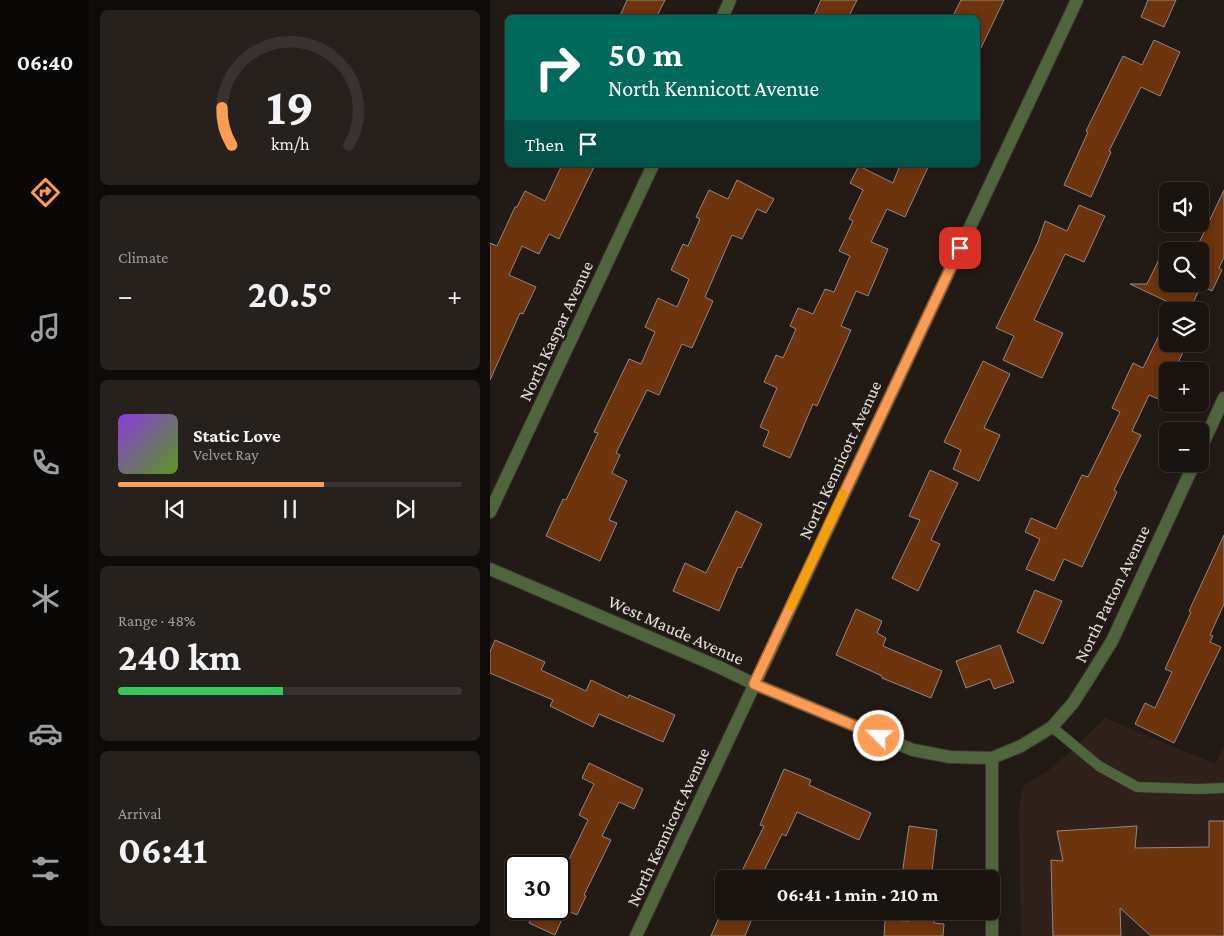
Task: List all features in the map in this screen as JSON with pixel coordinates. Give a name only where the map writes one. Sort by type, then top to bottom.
[{"type":"street","points":[[723,15],[730,0]]},
{"type":"street","name":"North Kennicott Avenue","points":[[636,936],[1077,0]]},
{"type":"street","name":"North Kaspar Avenue","points":[[490,512],[652,167]]},
{"type":"street","points":[[1209,430],[1224,398]]},
{"type":"street","name":"North Patton Avenue","points":[[992,758],[1021,746],[1052,727],[1073,703],[1112,641],[1190,472]]},
{"type":"street","name":"West Maude Avenue","points":[[490,569],[719,667],[754,684],[913,750],[950,757],[992,758]]},
{"type":"street","points":[[992,758],[992,936]]},
{"type":"lane","points":[[1052,727],[1099,766],[1137,787],[1224,788]]},
{"type":"shaded area","points":[[1105,718],[1215,764],[1224,746],[1224,936],[1021,936],[1019,807],[1024,785],[1046,772],[1068,754]]},
{"type":"building","points":[[627,0],[665,0],[658,15],[620,15]]},
{"type":"building","points":[[821,0],[857,0],[850,15],[814,15]]},
{"type":"building","points":[[961,0],[1004,0],[980,50],[980,15],[954,15]]},
{"type":"building","points":[[1148,0],[1176,0],[1164,27],[1141,17]]},
{"type":"building","points":[[1154,40],[1180,52],[1160,96],[1141,87],[1109,151],[1111,152],[1091,197],[1064,185],[1088,132],[1086,131],[1123,56],[1142,65]]},
{"type":"building","points":[[561,167],[594,167],[559,239],[549,234],[539,254],[522,246],[509,275],[536,287],[523,314],[520,313],[490,380],[490,243],[497,246],[515,207],[517,207],[525,191],[545,201]]},
{"type":"building","points":[[858,167],[893,183],[899,167],[928,167],[905,217],[887,209],[871,242],[888,249],[868,296],[856,291],[841,326],[851,330],[817,406],[813,404],[790,458],[763,446],[769,431],[760,427],[777,388],[764,382],[776,355],[783,358],[796,329],[790,326],[798,308],[813,314],[825,289],[834,292],[850,256],[839,251],[853,221],[849,219],[863,190],[850,183]]},
{"type":"building","points":[[737,180],[774,199],[766,213],[757,209],[742,239],[732,235],[705,297],[713,301],[692,348],[682,344],[659,395],[647,390],[616,453],[620,455],[612,473],[627,481],[609,520],[617,523],[600,561],[546,536],[563,499],[566,500],[598,433],[594,432],[629,359],[641,364],[655,332],[645,327],[658,298],[677,307],[689,279],[671,270],[683,244],[688,246],[700,219],[696,217],[709,190],[728,199]]},
{"type":"building","points":[[1224,190],[1224,257],[1219,268],[1222,270],[1212,291],[1209,290],[1209,242],[1199,242],[1204,232],[1209,232],[1209,222]]},
{"type":"building","points":[[1079,205],[1105,216],[1084,262],[1065,254],[1034,320],[1063,333],[1042,378],[1003,360],[1014,336],[996,328],[1038,242],[1045,221],[1067,231]]},
{"type":"building","points":[[1159,259],[1159,292],[1198,292],[1193,302],[1168,302],[1130,284],[1147,284]]},
{"type":"building","points":[[1159,335],[1159,352],[1183,352],[1178,362],[1159,362],[1159,399],[1149,395],[1132,431],[1141,435],[1114,490],[1117,492],[1082,567],[1064,559],[1054,581],[1026,569],[1040,539],[1025,532],[1031,518],[1056,529],[1082,475],[1088,477],[1120,412],[1112,408],[1133,363],[1143,368]]},
{"type":"building","points":[[983,361],[1010,374],[984,428],[1000,435],[979,481],[953,469],[961,450],[944,442]]},
{"type":"building","points":[[930,470],[958,483],[931,540],[940,544],[918,591],[892,578],[920,520],[909,516]]},
{"type":"building","points":[[736,511],[762,524],[741,568],[738,567],[719,611],[673,591],[685,563],[706,573]]},
{"type":"building","points":[[1224,535],[1224,604],[1210,635],[1213,636],[1210,642],[1221,647],[1174,743],[1135,724],[1145,703],[1155,708],[1172,672],[1165,669]]},
{"type":"building","points":[[1035,590],[1062,601],[1043,644],[1017,632]]},
{"type":"building","points":[[856,609],[882,621],[877,633],[886,638],[883,646],[942,671],[931,698],[882,678],[882,676],[836,655]]},
{"type":"building","points":[[495,640],[545,662],[541,670],[586,691],[591,680],[628,698],[629,695],[675,715],[663,742],[599,714],[593,727],[550,706],[553,700],[490,673],[490,652]]},
{"type":"building","points":[[1000,645],[1014,682],[994,689],[990,679],[966,688],[956,661]]},
{"type":"building","points":[[589,763],[643,789],[634,809],[619,802],[602,836],[611,840],[584,895],[586,896],[577,915],[570,912],[570,857],[588,820],[579,815],[594,784],[582,778]]},
{"type":"building","points":[[784,769],[811,780],[809,785],[871,813],[859,840],[797,812],[786,836],[782,834],[764,870],[742,870],[764,826],[760,825]]},
{"type":"building","points":[[1209,821],[1224,821],[1224,936],[1151,936],[1120,908],[1121,936],[1053,936],[1051,860],[1063,861],[1057,831],[1137,826],[1135,848],[1209,847]]},
{"type":"building","points":[[909,826],[937,830],[932,870],[903,870]]},
{"type":"building","points":[[530,920],[562,920],[555,935],[529,923]]},
{"type":"building","points":[[718,920],[751,920],[745,936],[711,936]]},
{"type":"building","points":[[885,920],[934,920],[934,923],[944,924],[943,936],[884,936]]},
{"type":"slow traffic","points":[[791,606],[843,494]]},
{"type":"route","points":[[879,736],[754,684],[960,248]]}]
